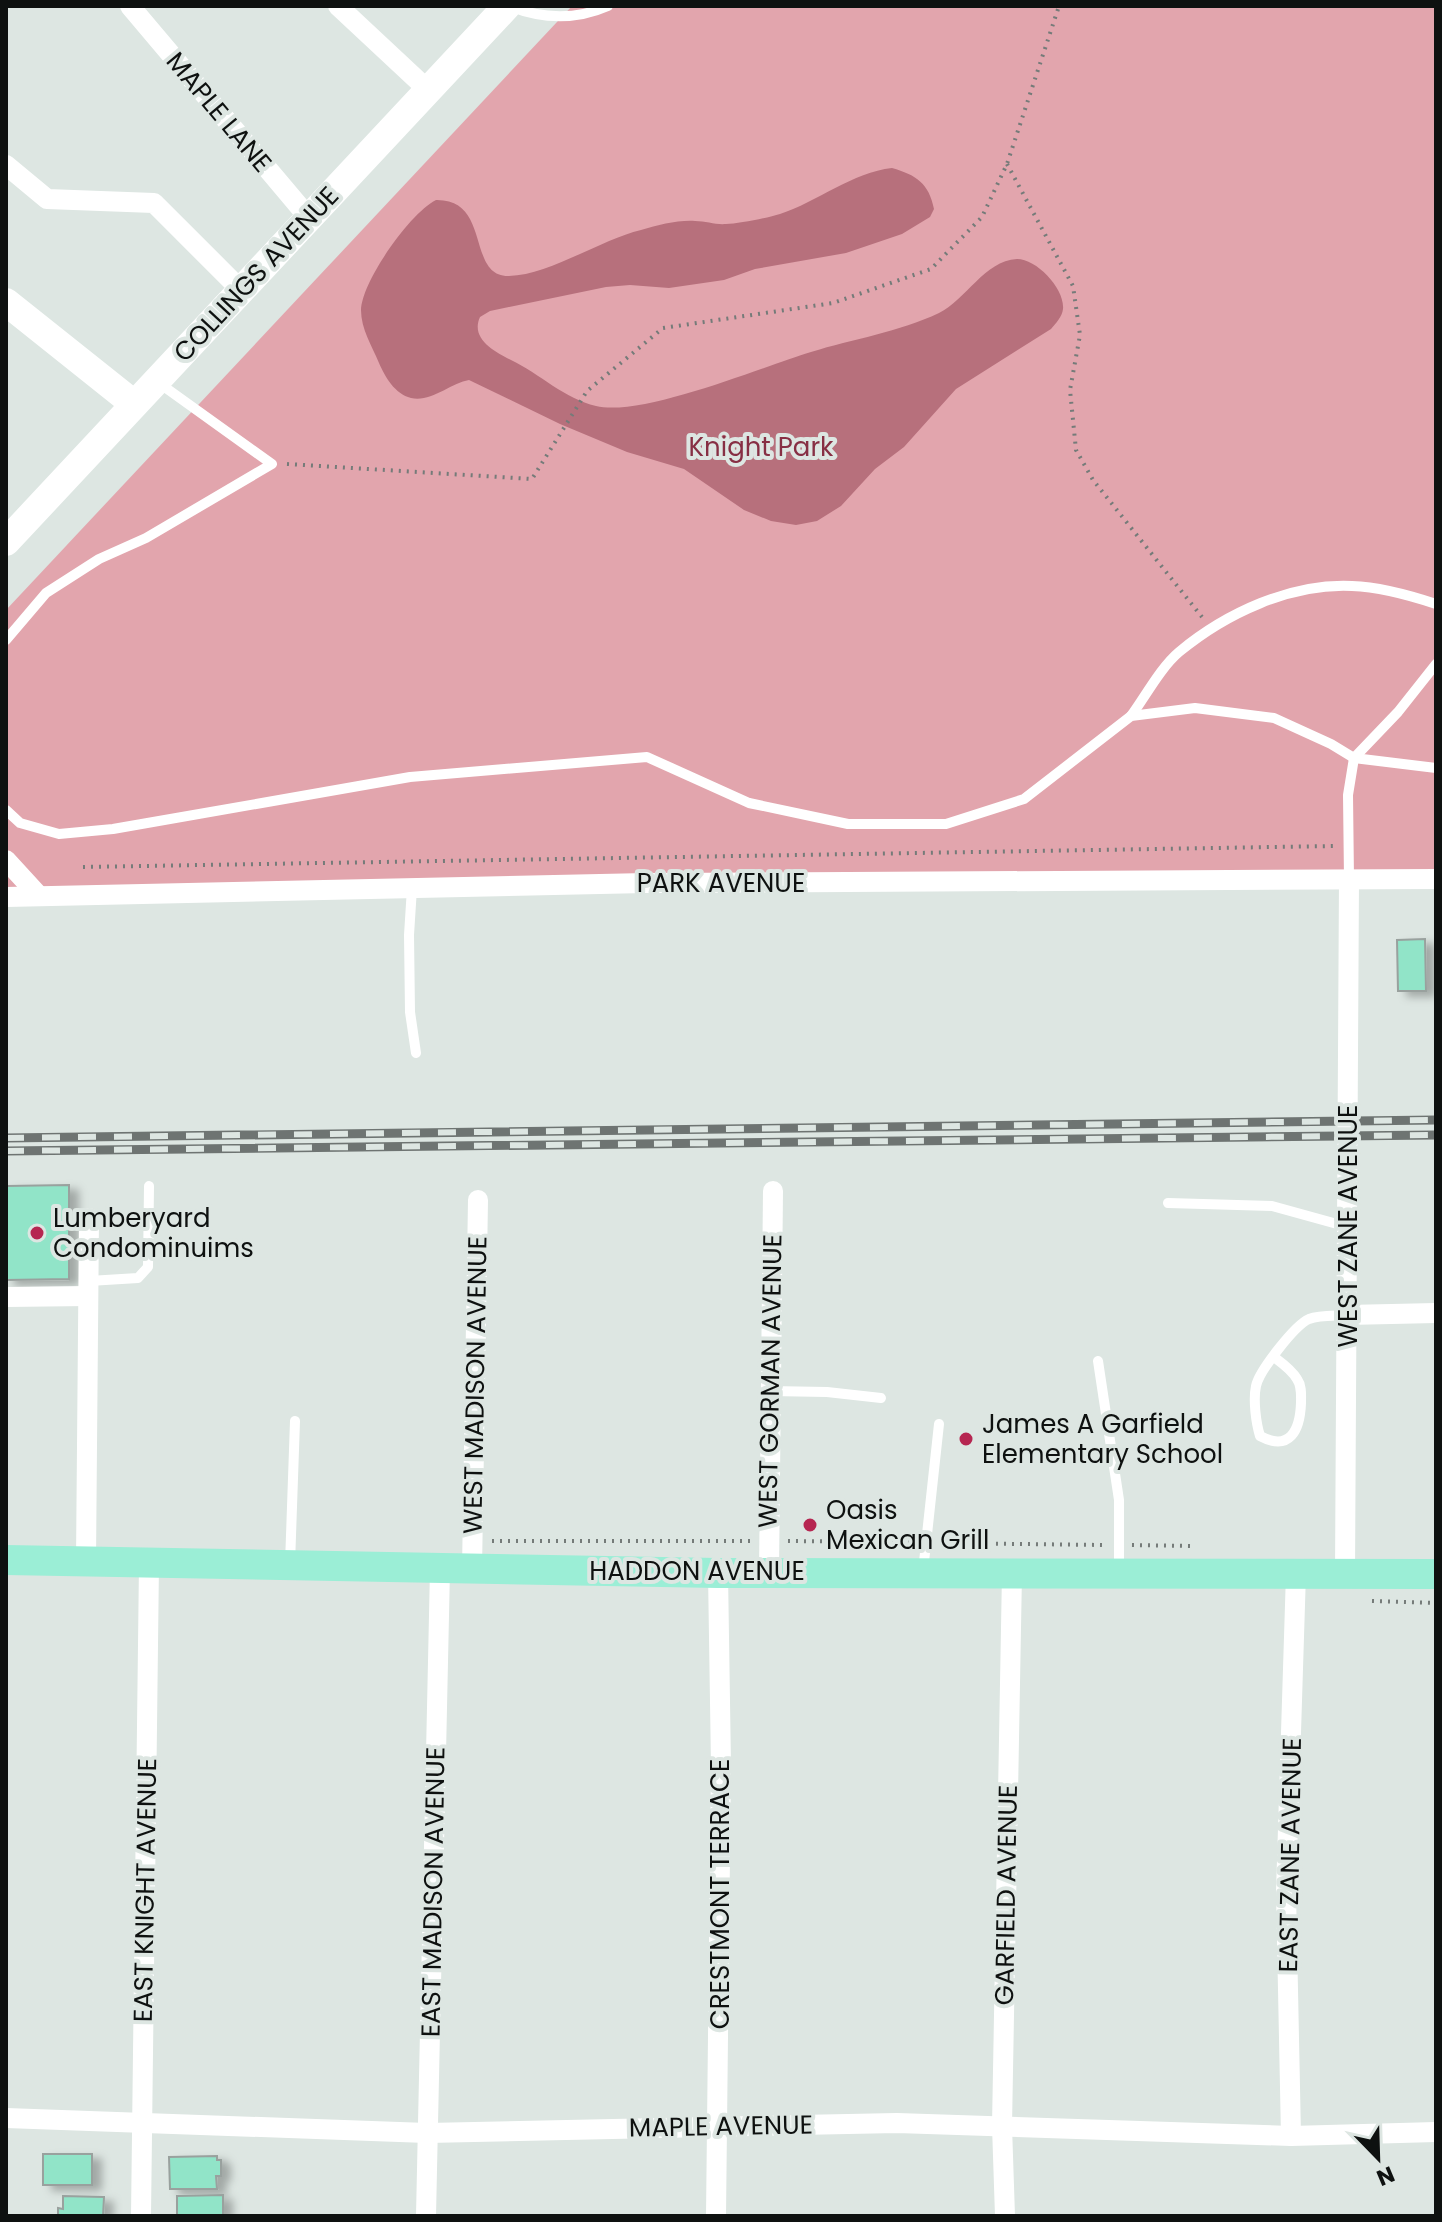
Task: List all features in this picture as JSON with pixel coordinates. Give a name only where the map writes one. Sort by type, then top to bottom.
[{"type":"main road","name":"COLLINGS AVENUE","points":[[6,542],[508,6]]},
{"type":"main road","points":[[8,307],[134,404]]},
{"type":"main road","name":"HADDON AVENUE","points":[[6,1560],[440,1569],[472,1556],[718,1573],[1012,1573],[1119,1559],[1296,1573],[1436,1574]]},
{"type":"street","name":"MAPLE LANE","points":[[130,6],[309,218]]},
{"type":"street","points":[[338,6],[428,90]]},
{"type":"street","points":[[6,165],[47,199],[154,203],[241,290]]},
{"type":"street","points":[[6,860],[39,896]]},
{"type":"street","name":"WEST ZANE AVENUE","points":[[1345,1574],[1349,879]]},
{"type":"street","name":"PARK AVENUE","points":[[6,897],[646,883],[1436,879]]},
{"type":"street","name":"WEST GORMAN AVENUE","points":[[769,1572],[773,1191]]},
{"type":"street","name":"WEST MADISON AVENUE","points":[[472,1556],[478,1200]]},
{"type":"street","points":[[86,1561],[89,1218]]},
{"type":"street","points":[[6,1297],[88,1289]]},
{"type":"street","points":[[1347,1315],[1436,1313]]},
{"type":"street","name":"EAST KNIGHT AVENUE","points":[[141,2216],[149,1563]]},
{"type":"street","name":"EAST MADISON AVENUE","points":[[426,2216],[440,1569]]},
{"type":"street","name":"CRESTMONT TERRACE","points":[[716,2216],[721,1781],[718,1573]]},
{"type":"street","name":"GARFIELD AVENUE","points":[[1005,2216],[1002,2126],[1012,1573]]},
{"type":"street","name":"EAST ZANE AVENUE","points":[[1291,2136],[1286,1892],[1296,1573]]},
{"type":"street","name":"MAPLE AVENUE","points":[[6,2118],[427,2133],[897,2123],[1291,2136],[1436,2132]]},
{"type":"lane","points":[[508,6],[534,16],[551,18],[594,12],[608,6]]},
{"type":"lane","points":[[6,640],[46,593],[99,559],[146,538],[272,464],[156,381]]},
{"type":"lane","points":[[6,810],[20,823],[59,834],[113,829],[410,777],[647,757],[749,803],[848,824],[946,824],[1024,799],[1131,716],[1177,653],[1226,621],[1286,592],[1351,586],[1402,593],[1436,604]]},
{"type":"lane","points":[[1349,879],[1348,795],[1354,758],[1398,712],[1436,664]]},
{"type":"lane","points":[[1131,716],[1195,708],[1274,718],[1354,758],[1436,768]]},
{"type":"lane","points":[[412,888],[410,1012],[416,1053]]},
{"type":"lane","points":[[88,1289],[138,1278],[148,1267],[149,1186]]},
{"type":"lane","points":[[1168,1203],[1272,1206],[1348,1227]]},
{"type":"lane","points":[[1274,1357],[1297,1378],[1301,1389],[1300,1419],[1296,1431],[1286,1441],[1278,1442],[1260,1436],[1256,1387],[1274,1357],[1294,1330],[1307,1320],[1347,1315]]},
{"type":"lane","points":[[1098,1361],[1119,1500],[1119,1559]]},
{"type":"lane","points":[[770,1391],[827,1392],[881,1398]]},
{"type":"lane","points":[[290,1566],[295,1421]]},
{"type":"lane","points":[[923,1573],[939,1424]]},
{"type":"path","points":[[272,464],[532,479],[587,391],[663,328],[833,303],[931,269],[982,217],[1007,164],[1059,6]]},
{"type":"path","points":[[1007,164],[1073,286],[1080,335],[1070,390],[1076,450],[1093,480],[1212,630]]},
{"type":"path","points":[[83,867],[1349,846]]},
{"type":"path","points":[[472,1556],[768,1540],[925,1543],[1119,1559],[1196,1546]]},
{"type":"green space","name":"Knight Park","points":[[572,6],[1436,6],[1436,878],[6,896],[6,610]]},
{"type":"shaded area","points":[[892,168],[920,181],[929,193],[934,209],[930,217],[902,234],[846,253],[755,269],[724,280],[669,288],[606,287],[490,311],[480,317],[478,325],[481,338],[492,349],[563,392],[585,403],[617,407],[671,398],[811,352],[924,320],[949,307],[985,274],[1005,261],[1025,260],[1048,276],[1055,284],[1063,309],[1051,329],[956,389],[904,447],[875,469],[841,506],[817,521],[796,525],[771,521],[744,510],[684,469],[627,452],[469,380],[426,398],[405,396],[395,389],[381,368],[365,331],[361,310],[369,282],[401,233],[425,207],[436,200],[453,203],[465,212],[487,264],[496,273],[509,276],[541,270],[625,235],[661,225],[688,221],[731,224],[774,216],[863,175]]},
{"type":"building","points":[[1425,939],[1426,991],[1398,991],[1397,940]]},
{"type":"building","name":"Lumberyard Condominuims","points":[[69,1185],[69,1279],[6,1280],[6,1186]]},
{"type":"building","points":[[43,2154],[92,2154],[92,2185],[43,2185]]},
{"type":"building","points":[[217,2156],[217,2160],[221,2160],[221,2176],[216,2176],[217,2189],[170,2189],[169,2157]]},
{"type":"building","points":[[223,2195],[223,2216],[177,2216],[177,2196]]},
{"type":"building","points":[[63,2196],[104,2197],[103,2216],[58,2216],[58,2208],[63,2209]]},
{"type":"railway","points":[[6,1138],[1436,1120]]},
{"type":"railway","points":[[6,1151],[1436,1135]]},
{"type":"place","name":"Lumberyard Condominuims","points":[[37,1233]]},
{"type":"place","name":"James A Garfield Elementary School","points":[[966,1439]]},
{"type":"place","name":"Oasis Mexican Grill","points":[[810,1525]]}]
